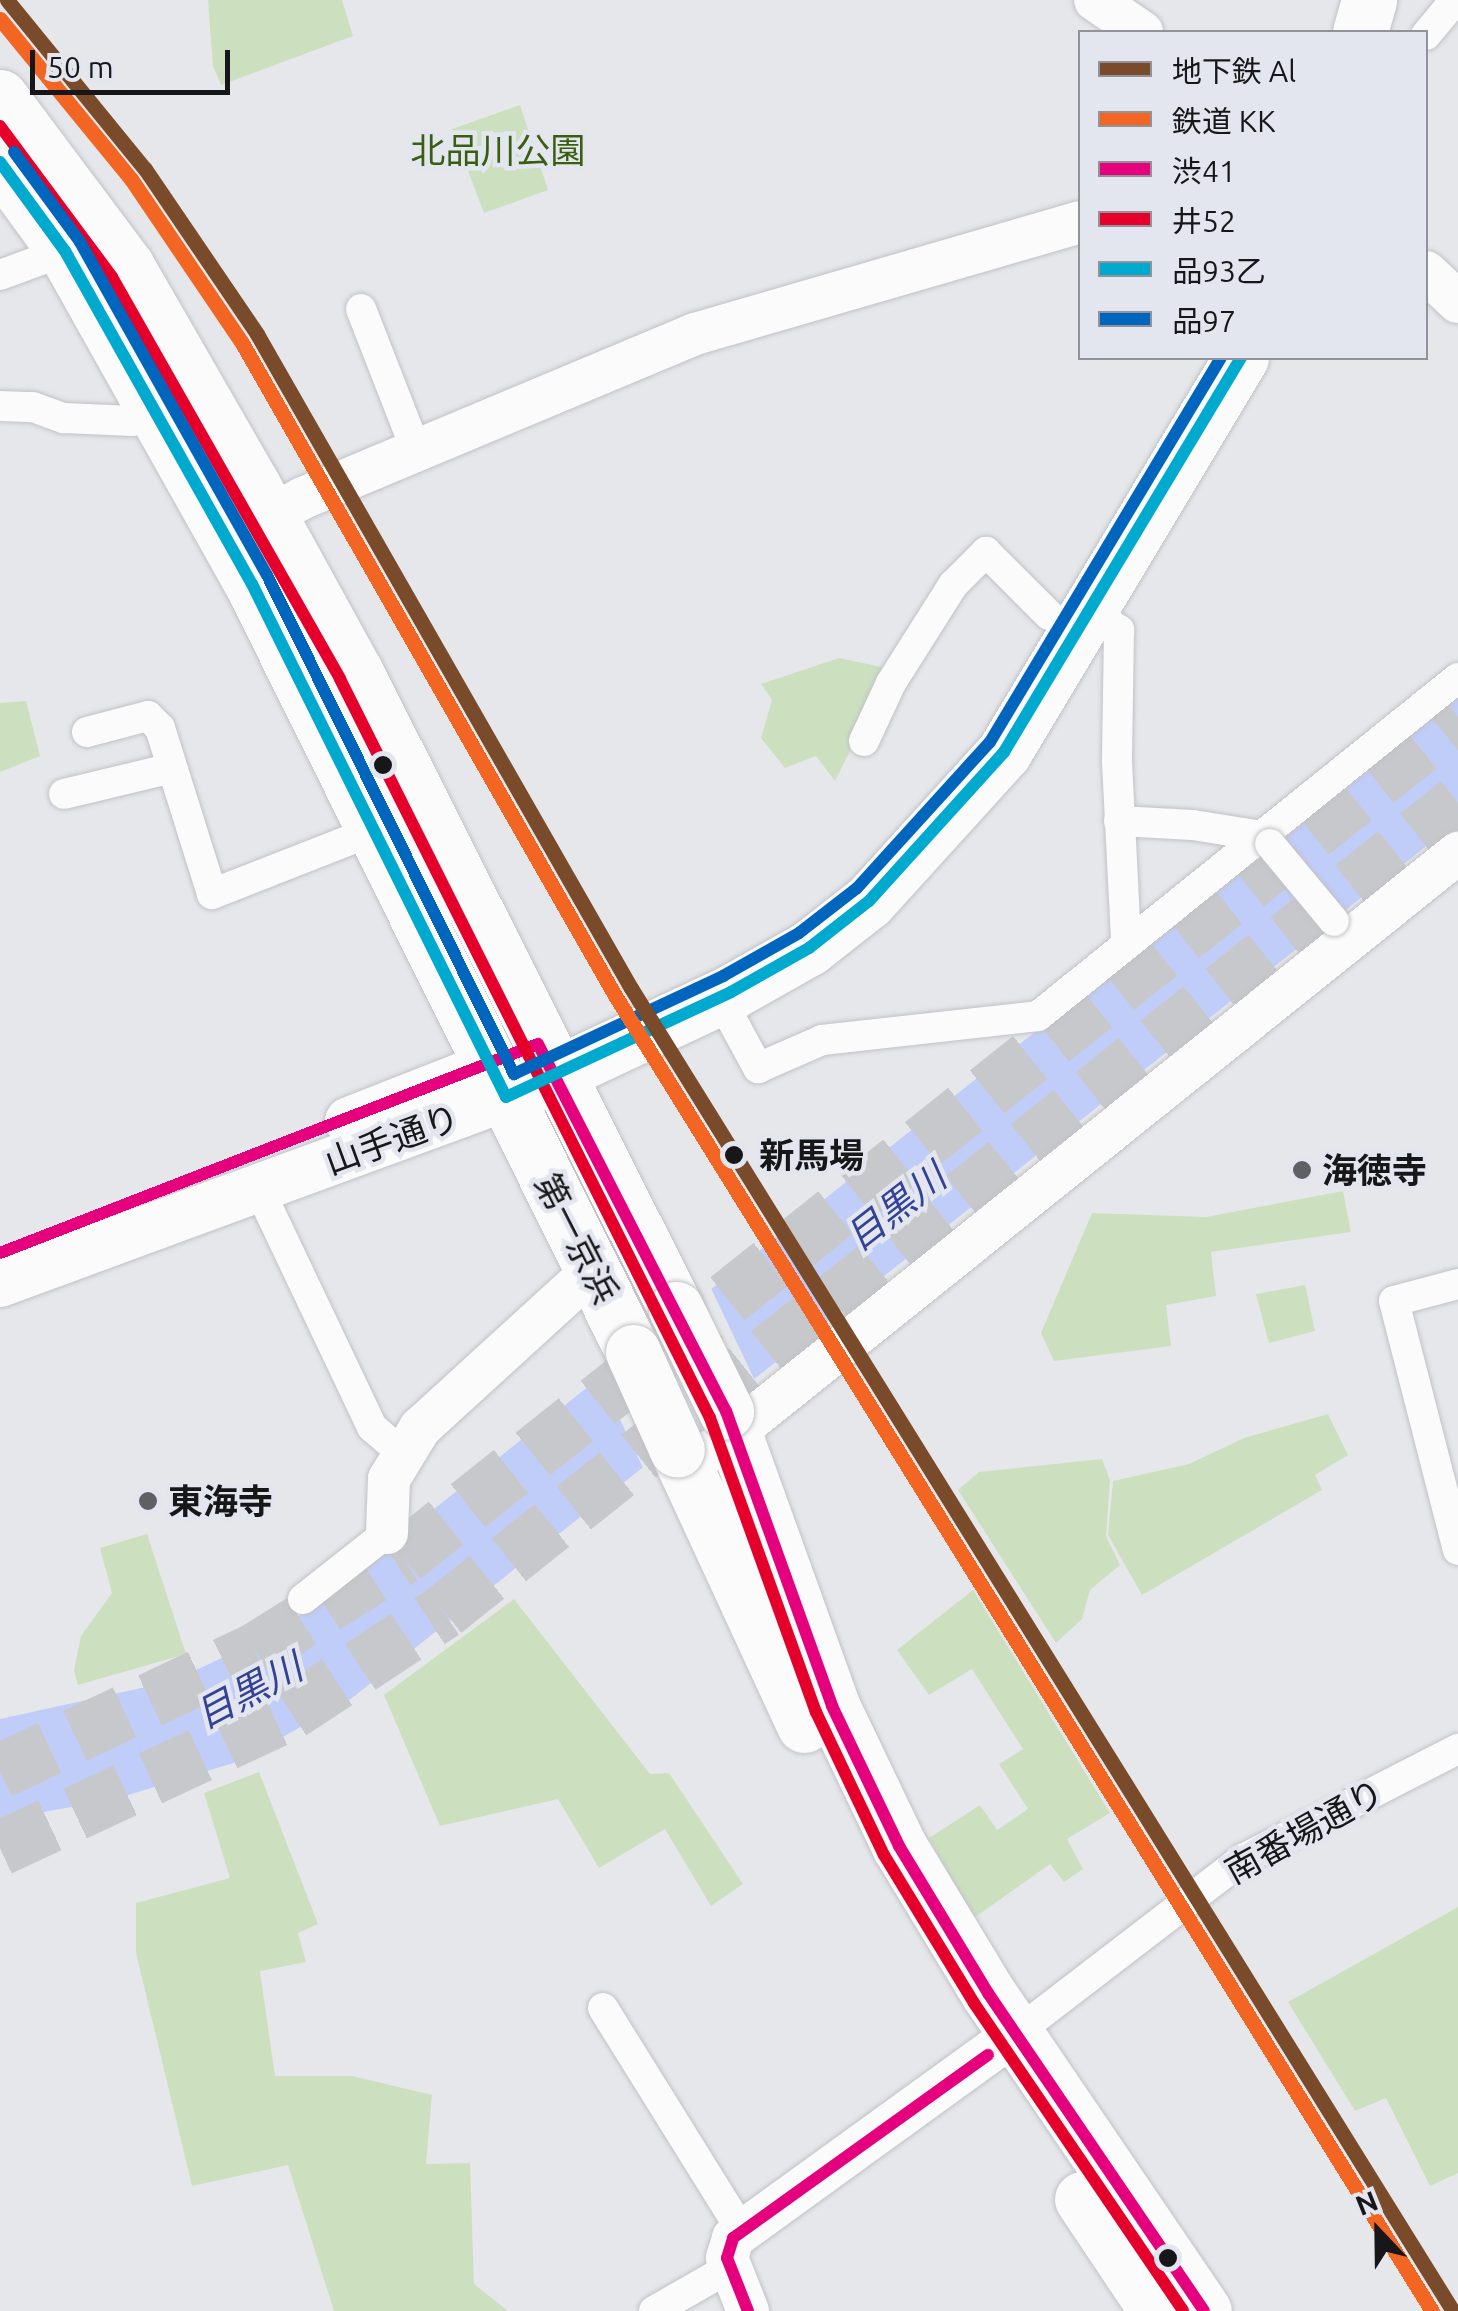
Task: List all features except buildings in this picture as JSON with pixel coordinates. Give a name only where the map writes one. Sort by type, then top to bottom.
[{"type":"highway","points":[[1324,30],[1331,0]]},
{"type":"highway","points":[[1360,30],[1368,0]]},
{"type":"highway","name":"第一京浜","points":[[0,98],[128,266],[248,528],[373,830],[676,1309],[731,1421],[862,1773],[1002,2044],[1157,2311]]},
{"type":"highway","name":"第一京浜","points":[[0,162],[66,251],[152,402],[355,672],[522,1071],[594,1269],[849,1822],[1002,2044],[1204,2311]]},
{"type":"highway","name":"山手通り","points":[[522,1071],[720,998],[809,948],[869,901],[926,842],[1004,752],[1070,613],[1205,360]]},
{"type":"highway","name":"山手通り","points":[[522,1071],[710,962],[848,872],[975,734],[1070,613],[1240,360]]},
{"type":"main road","name":"山手通り","points":[[0,1284],[258,1188],[522,1071]]},
{"type":"main road","name":"山手通り","points":[[0,1253],[522,1071]]},
{"type":"street","points":[[1095,0],[1139,30]]},
{"type":"street","points":[[1428,33],[1456,0]]},
{"type":"street","points":[[248,528],[416,450],[694,334],[1078,223]]},
{"type":"street","points":[[0,275],[66,251]]},
{"type":"street","points":[[1428,274],[1458,302]]},
{"type":"street","points":[[361,309],[416,450]]},
{"type":"street","points":[[0,406],[64,418],[132,421],[152,402]]},
{"type":"street","points":[[864,742],[891,683],[953,585],[986,552],[1070,613],[1119,630],[1119,822],[1126,940]]},
{"type":"street","points":[[720,998],[758,1068],[822,1040],[1038,1016],[1126,940],[1266,840],[1458,678]]},
{"type":"street","points":[[87,732],[148,716],[160,728],[212,894],[373,830]]},
{"type":"street","points":[[64,794],[172,768]]},
{"type":"street","points":[[1119,822],[1266,840],[1341,931]]},
{"type":"street","points":[[682,1460],[1341,931],[1458,854]]},
{"type":"street","points":[[258,1188],[372,1427],[402,1453]]},
{"type":"street","points":[[303,1599],[386,1533],[388,1479],[402,1453],[448,1400],[594,1269]]},
{"type":"street","points":[[1458,1284],[1394,1301],[1458,1550]]},
{"type":"street","name":"南番場通り","points":[[1002,2044],[1243,1859],[1458,1749]]},
{"type":"street","points":[[602,2008],[735,2249],[748,2311]]},
{"type":"street","points":[[654,2311],[1002,2044]]},
{"type":"green space","points":[[208,0],[342,0],[353,36],[221,85],[213,66]]},
{"type":"green space","name":"北品川公園","points":[[520,105],[548,190],[484,213],[452,129]]},
{"type":"green space","points":[[839,658],[891,669],[835,781],[816,756],[785,768],[761,738],[772,700],[761,684]]},
{"type":"green space","points":[[26,701],[40,756],[0,772],[0,703]]},
{"type":"green space","points":[[1343,1191],[1351,1232],[1211,1252],[1216,1296],[1166,1305],[1171,1346],[1054,1361],[1041,1333],[1092,1213],[1206,1217]]},
{"type":"green space","points":[[1305,1285],[1315,1331],[1269,1343],[1256,1294]]},
{"type":"green space","points":[[1328,1414],[1348,1455],[1315,1475],[1322,1490],[1142,1595],[1108,1535],[1113,1481],[1189,1464],[1244,1438]]},
{"type":"green space","points":[[1102,1459],[1110,1480],[1106,1536],[1120,1565],[1090,1590],[1082,1619],[1056,1643],[958,1490],[979,1472]]},
{"type":"green space","points":[[147,1534],[186,1654],[78,1685],[74,1670],[81,1636],[112,1593],[100,1548]]},
{"type":"green space","points":[[973,1590],[1110,1813],[1067,1839],[1083,1869],[1064,1882],[1050,1864],[974,1918],[929,1838],[980,1805],[997,1830],[1028,1809],[999,1764],[1023,1749],[972,1669],[929,1695],[897,1650]]},
{"type":"green space","points":[[514,1599],[650,1774],[669,1773],[743,1884],[711,1906],[665,1829],[599,1868],[558,1799],[440,1826],[384,1695]]},
{"type":"green space","points":[[259,1772],[318,1924],[298,1933],[306,1962],[260,1971],[275,2076],[352,2076],[432,2095],[426,2164],[470,2163],[474,2284],[508,2311],[334,2311],[288,2165],[192,2186],[136,1953],[136,1903],[230,1878],[204,1793]]},
{"type":"green space","points":[[1458,1907],[1458,2173],[1430,2186],[1386,2098],[1355,2111],[1288,2002]]},
{"type":"water","name":"目黒川","points":[[1458,696],[1458,821],[352,1698],[240,1761],[115,1799],[0,1820],[0,1719],[173,1681],[283,1629]]},
{"type":"pier","points":[[709,1284],[757,1385],[645,1472],[598,1373]]},
{"type":"tunnel","points":[[0,1771],[255,1650],[403,1557],[1458,716]]},
{"type":"tunnel","points":[[0,1848],[291,1712],[444,1611],[1458,802]]},
{"type":"metro line","name":"Al","points":[[7,0],[145,169],[257,334],[631,988],[1453,2311]]},
{"type":"rail line","name":"KK","points":[[0,19],[131,179],[242,343],[616,997],[1432,2311]]},
{"type":"transit line","name":"井52","points":[[0,126],[112,277],[340,679],[710,1418],[816,1712],[884,1855],[974,2003],[1183,2311]]},
{"type":"transit line","name":"品97","points":[[14,152],[80,242],[267,575],[514,1074],[723,976],[799,933],[857,888],[990,742],[1220,360]]},
{"type":"transit line","name":"品93乙","points":[[0,162],[65,251],[252,584],[506,1097],[731,992],[809,948],[869,901],[1004,752],[1240,360]]},
{"type":"transit line","name":"渋41","points":[[538,1044],[726,1411],[832,1706],[899,1846],[988,1993],[1204,2311]]},
{"type":"transit line","name":"渋41","points":[[0,1253],[538,1044]]},
{"type":"transit line","name":"渋41","points":[[748,2311],[727,2258],[733,2238],[988,2055]]},
{"type":"place","name":"新馬場","points":[[734,1155]]},
{"type":"place","name":"海徳寺","points":[[1302,1170]]},
{"type":"place","name":"東海寺","points":[[148,1501]]}]
